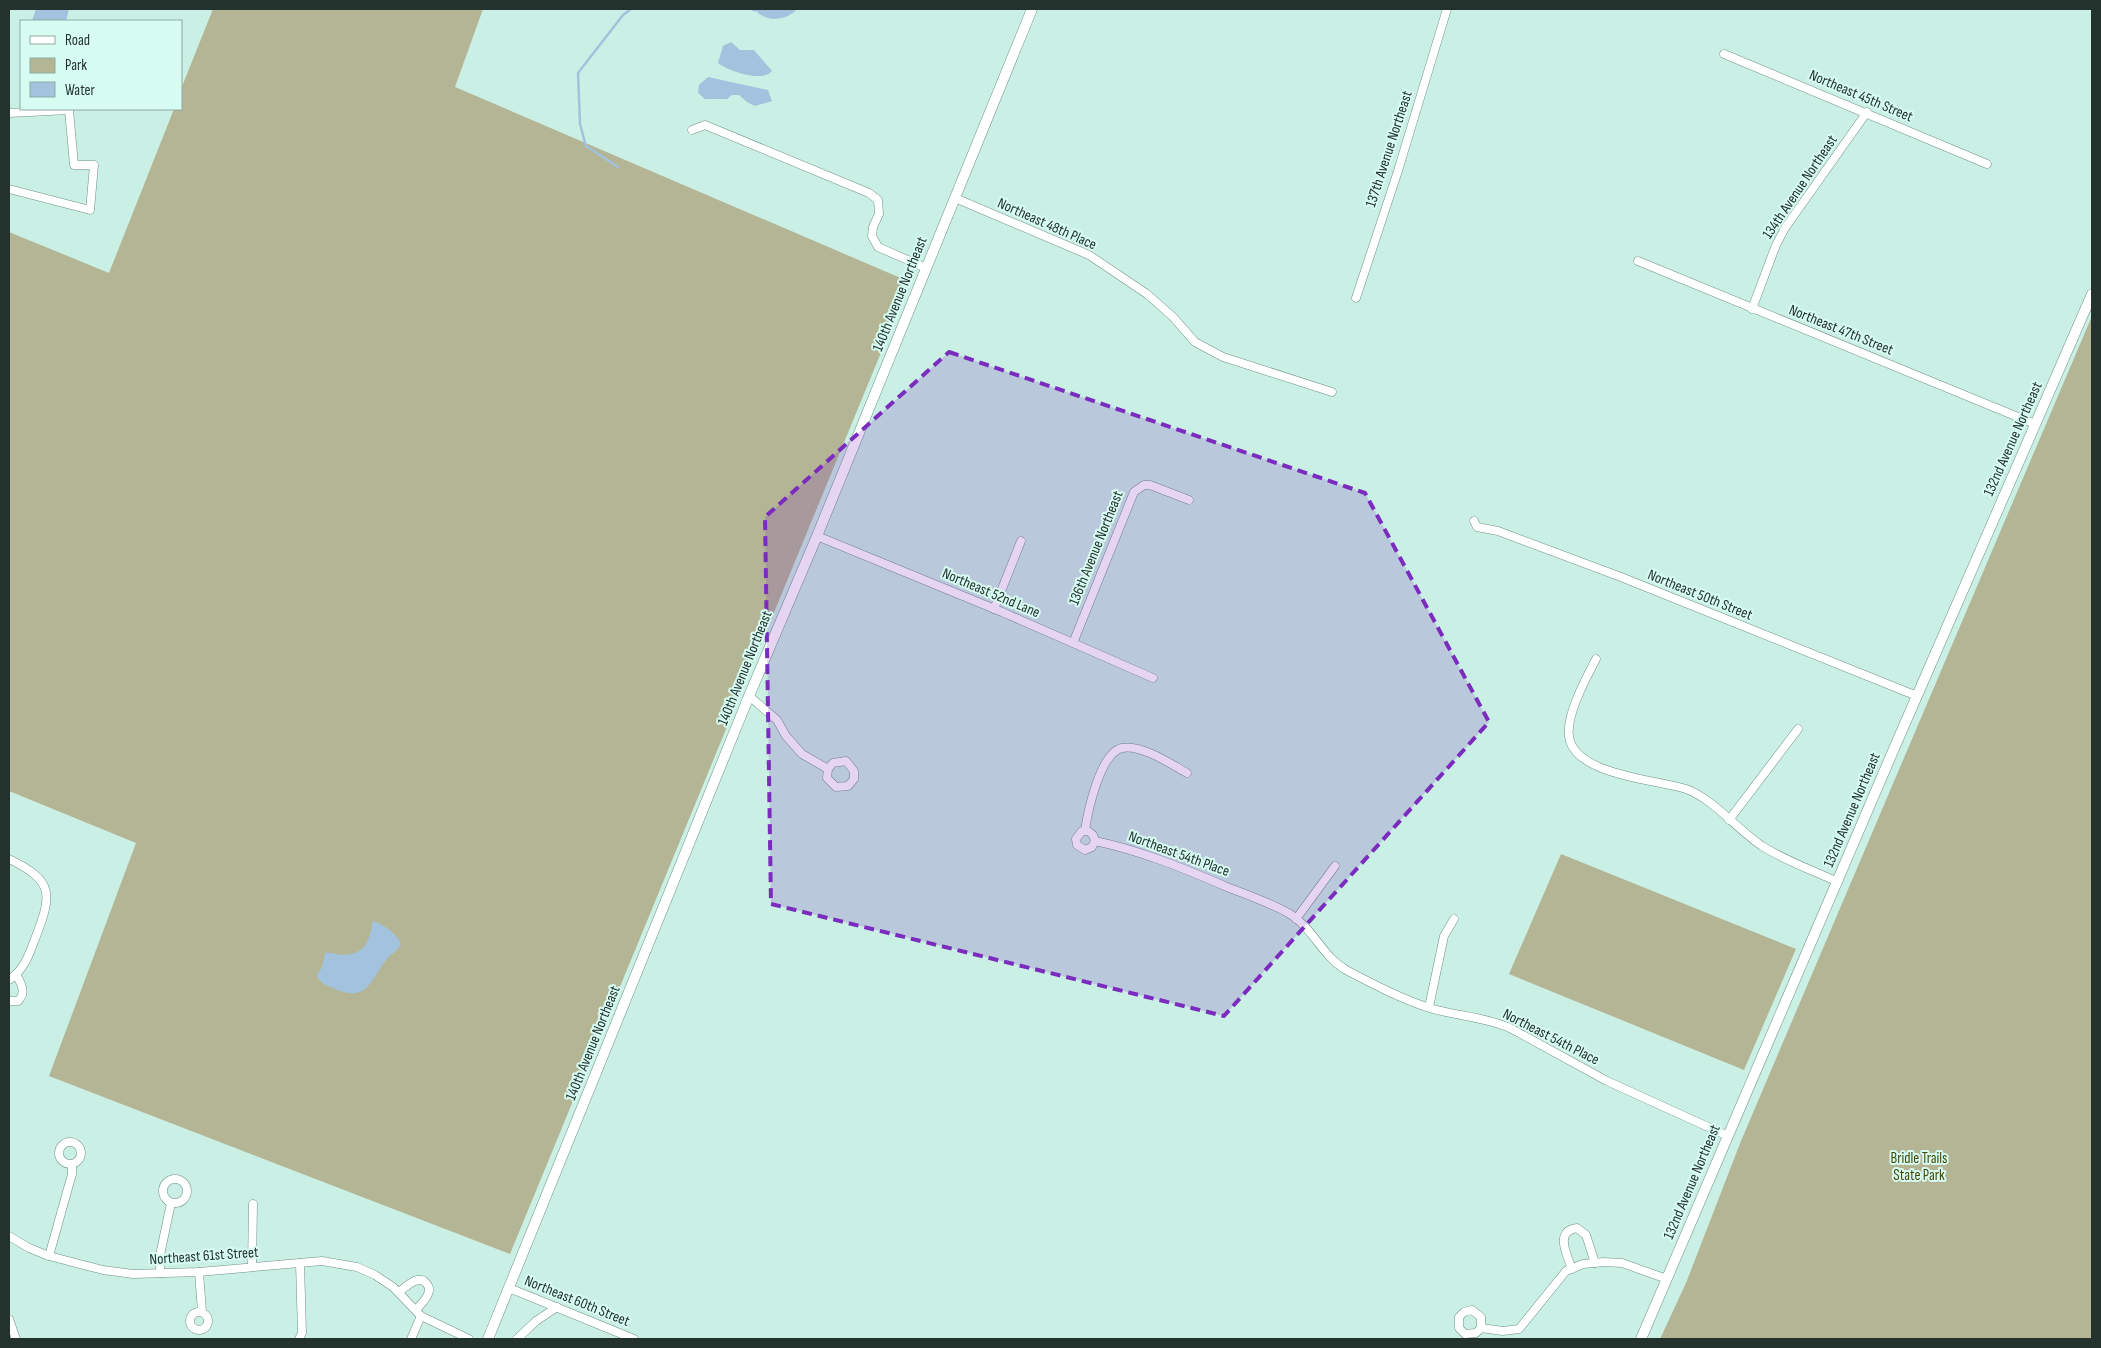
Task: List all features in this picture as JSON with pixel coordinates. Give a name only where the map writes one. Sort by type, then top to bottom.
[{"type":"street","name":"140th Avenue Northeast","points":[[488,1339],[749,696],[817,536],[1032,9]]},
{"type":"street","name":"137th Avenue Northeast","points":[[1356,298],[1397,174],[1447,9]]},
{"type":"street","name":"Northeast 45th Street","points":[[1724,54],[1867,112],[1987,164]]},
{"type":"street","points":[[9,113],[70,110],[74,165],[94,165],[90,210],[9,189]]},
{"type":"street","name":"134th Avenue Northeast","points":[[1752,309],[1776,245],[1785,228],[1867,112]]},
{"type":"street","points":[[692,130],[705,125],[869,193],[878,200],[880,214],[873,227],[872,236],[878,247],[926,268]]},
{"type":"street","name":"Northeast 48th Place","points":[[955,198],[1089,255],[1147,294],[1173,317],[1195,342],[1215,353],[1332,392]]},
{"type":"street","name":"Northeast 47th Street","points":[[1638,261],[2035,424]]},
{"type":"street","name":"132nd Avenue Northeast","points":[[1641,1339],[2092,294]]},
{"type":"street","name":"136th Avenue Northeast","points":[[1073,643],[1134,492],[1144,485],[1150,485],[1189,500]]},
{"type":"street","name":"Northeast 50th Street","points":[[1474,521],[1477,527],[1498,531],[1621,576],[1917,696]]},
{"type":"street","name":"Northeast 52nd Lane","points":[[817,536],[994,609],[1153,678]]},
{"type":"street","points":[[994,609],[1021,541]]},
{"type":"street","points":[[1596,659],[1584,681],[1568,730],[1570,742],[1577,753],[1588,762],[1604,769],[1688,790],[1706,799],[1761,845],[1796,864],[1838,882]]},
{"type":"street","points":[[749,696],[763,706],[777,720],[786,736],[802,754],[828,769]]},
{"type":"street","points":[[1729,820],[1798,729]]},
{"type":"street","points":[[1095,841],[1093,835],[1085,830],[1091,801],[1108,756],[1121,748],[1132,748],[1150,754],[1187,773]]},
{"type":"street","name":"Northeast 54th Place","points":[[1085,830],[1077,836],[1077,845],[1085,850],[1092,847],[1095,841],[1157,857],[1278,908],[1296,919],[1328,957],[1344,969],[1429,1007],[1497,1022],[1607,1082],[1728,1136]]},
{"type":"street","points":[[9,859],[33,872],[44,885],[47,897],[47,908],[28,958],[9,980]]},
{"type":"street","points":[[1296,919],[1335,866]]},
{"type":"street","points":[[1429,1007],[1444,936],[1454,919]]},
{"type":"street","points":[[9,1002],[18,1001],[23,991],[16,974]]},
{"type":"street","points":[[49,1256],[72,1174],[72,1164]]},
{"type":"street","points":[[161,1273],[159,1260],[171,1203]]},
{"type":"street","points":[[252,1267],[253,1204]]},
{"type":"street","points":[[1572,1269],[1564,1248],[1563,1239],[1566,1232],[1571,1229],[1577,1228],[1586,1234],[1595,1263]]},
{"type":"street","name":"Northeast 61st Street","points":[[9,1236],[29,1248],[49,1256],[103,1270],[133,1274],[199,1272],[322,1261],[357,1267],[375,1275],[399,1292],[418,1313],[469,1339]]},
{"type":"street","points":[[299,1339],[302,1333],[300,1263]]},
{"type":"street","points":[[1481,1328],[1503,1332],[1519,1329],[1566,1271],[1583,1264],[1622,1263],[1667,1279]]},
{"type":"street","points":[[199,1272],[202,1312]]},
{"type":"street","points":[[399,1292],[414,1281],[420,1280],[426,1282],[429,1288],[428,1294],[418,1313],[411,1339]]},
{"type":"street","name":"Northeast 60th Street","points":[[509,1288],[634,1339]]},
{"type":"street","points":[[517,1339],[536,1321],[557,1307]]},
{"type":"street","points":[[9,1319],[16,1339]]},
{"type":"highlighted area","points":[[949,352],[1365,493],[1489,722],[1224,1016],[771,904],[765,517]]},
{"type":"green space","points":[[213,9],[483,9],[455,87],[910,282],[510,1254],[49,1076],[136,843],[9,791],[9,232],[109,273],[174,110],[182,110],[182,86]]},
{"type":"green space","name":"Bridle Trails State Park","points":[[2092,316],[2092,1339],[1660,1339],[1686,1283],[1741,1141]]},
{"type":"green space","points":[[1561,854],[1796,949],[1744,1070],[1509,974]]},
{"type":"water","points":[[36,9],[69,9],[66,20],[32,20]]},
{"type":"water","points":[[751,9],[797,9],[783,18],[771,19]]},
{"type":"water","points":[[731,42],[740,50],[754,50],[772,71],[761,76],[754,76],[737,72],[718,63],[723,46]]},
{"type":"water","points":[[708,77],[768,90],[772,101],[755,106],[739,95],[732,95],[727,99],[705,99],[698,93],[699,85]]},
{"type":"water","points":[[373,921],[390,930],[400,941],[401,945],[387,959],[366,988],[360,992],[343,992],[322,982],[317,975],[322,967],[325,953],[341,955],[361,950],[368,941]]},
{"type":"waterway","points":[[618,167],[586,146],[580,124],[578,73],[623,15],[631,9]]}]
